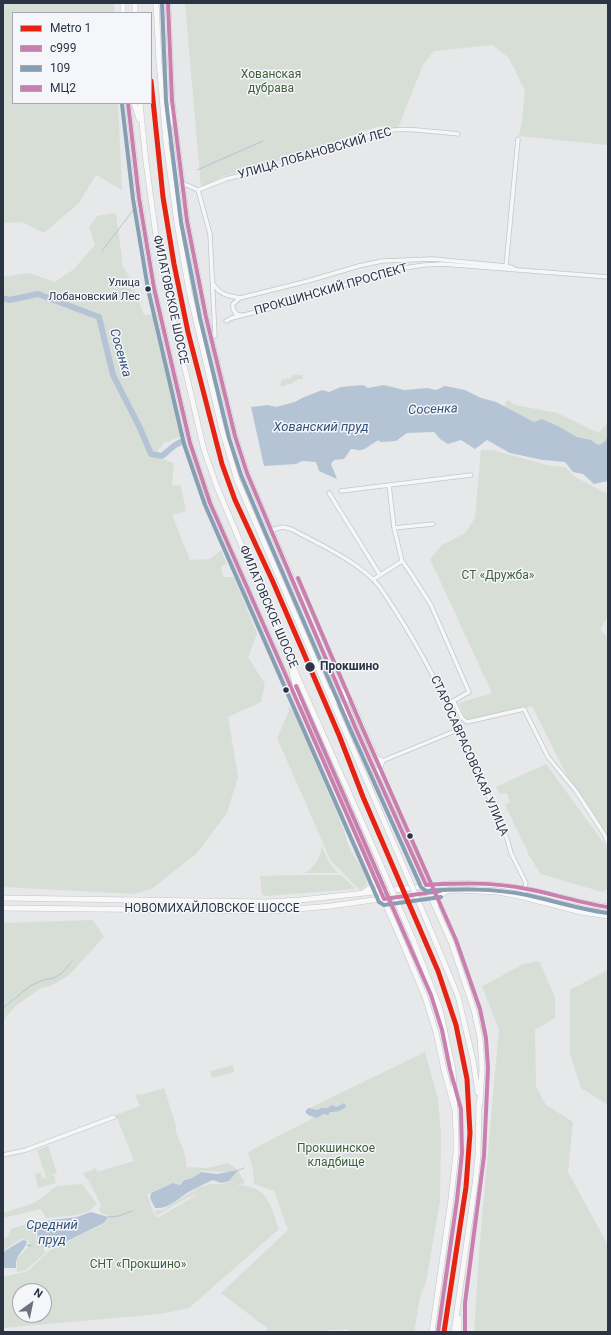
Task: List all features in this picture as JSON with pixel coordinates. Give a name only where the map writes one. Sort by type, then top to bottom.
[{"type":"main road","name":"ФИЛАТОВСКОЕ ШОССЕ","points":[[156,3],[159,62],[167,150],[177,223],[189,291],[222,430],[237,480],[458,996],[474,1060],[480,1104],[478,1156],[459,1304]]},
{"type":"main road","points":[[168,3],[172,100],[187,221],[198,276],[235,436],[247,474],[356,729],[451,942],[474,1010],[480,1038],[482,1068],[480,1104]]},
{"type":"main road","points":[[167,150],[172,100]]},
{"type":"main road","points":[[128,104],[139,198],[154,288],[190,442],[210,503],[374,876],[425,997],[436,1032],[444,1070],[455,1110]]},
{"type":"main road","points":[[134,104],[142,127]]},
{"type":"main road","name":"ФИЛАТОВСКОЕ ШОССЕ","points":[[140,104],[156,236],[171,309],[204,450],[217,487],[287,653],[413,939],[440,1009],[445,1030],[453,1070],[456,1153],[432,1332]]},
{"type":"main road","points":[[287,653],[304,718]]},
{"type":"main road","points":[[323,678],[356,729]]},
{"type":"main road","points":[[339,687],[351,701],[376,758],[382,762],[377,776]]},
{"type":"main road","points":[[362,893],[371,887],[374,876]]},
{"type":"main road","name":"НОВОМИХАЙЛОВСКОЕ ШОССЕ","points":[[3,898],[253,902],[300,900],[426,885],[457,883],[498,885],[525,889],[608,907]]},
{"type":"main road","points":[[436,907],[438,897],[447,890]]},
{"type":"main road","name":"НОВОМИХАЙЛОВСКОЕ ШОССЕ","points":[[3,908],[275,911],[318,908],[447,890],[478,890],[523,897],[581,912],[608,916]]},
{"type":"main road","points":[[454,1332],[459,1304]]},
{"type":"main road","points":[[459,1304],[459,1332]]},
{"type":"street","name":"УЛИЦА ЛОБАНОВСКИЙ ЛЕС","points":[[198,190],[226,179],[276,167],[391,130],[415,130],[458,134]]},
{"type":"street","points":[[506,266],[518,140]]},
{"type":"street","points":[[182,183],[198,190],[210,234],[211,280],[215,336]]},
{"type":"street","name":"ПРОКШИНСКИЙ ПРОСПЕКТ","points":[[242,316],[236,314],[233,310],[233,304],[240,298],[382,261],[433,259],[506,266],[516,269]]},
{"type":"street","name":"ПРОКШИНСКИЙ ПРОСПЕКТ","points":[[226,321],[296,302],[311,295],[406,267],[442,264],[608,277]]},
{"type":"street","points":[[211,280],[216,288],[223,294],[240,298]]},
{"type":"street","points":[[341,491],[471,475]]},
{"type":"street","points":[[389,485],[394,528],[402,562],[431,605],[469,692],[454,702],[448,704]]},
{"type":"street","points":[[329,494],[380,575]]},
{"type":"street","points":[[394,528],[432,524]]},
{"type":"street","name":"СТАРОСАВРАСОВСКАЯ УЛИЦА","points":[[271,530],[283,526],[288,527],[354,564],[374,579],[388,599],[424,658],[460,729],[507,839],[511,853],[526,883],[523,897]]},
{"type":"street","points":[[374,579],[402,562]]},
{"type":"street","points":[[454,702],[462,718],[468,722],[524,710],[548,757],[576,791],[604,834],[608,843]]},
{"type":"street","points":[[382,762],[460,729]]},
{"type":"street","points":[[3,1155],[26,1150],[114,1117]]},
{"type":"green space","points":[[3,3],[114,3],[114,12],[12,12],[12,104],[118,104],[122,190],[96,175],[79,203],[44,233],[22,222],[3,223]]},
{"type":"green space","name":"Хованская дубрава","points":[[185,3],[608,3],[608,145],[519,136],[525,91],[509,58],[492,45],[434,51],[423,65],[398,128],[379,126],[304,153],[224,176],[201,188]]},
{"type":"green space","points":[[116,213],[123,266],[131,280],[144,315],[155,314],[184,436],[173,439],[169,442],[165,442],[153,456],[174,463],[172,485],[181,486],[186,511],[172,515],[190,560],[210,559],[221,550],[226,563],[221,567],[223,577],[234,577],[257,634],[248,657],[265,684],[261,702],[228,717],[238,777],[227,813],[196,854],[153,888],[135,894],[3,887],[3,277],[29,273],[55,282],[74,269],[95,245],[89,227],[97,216]]},
{"type":"green space","points":[[294,375],[302,375],[303,378],[282,387],[280,385],[282,380],[288,378],[290,381],[290,378]]},
{"type":"green space","points":[[506,401],[509,401],[515,405],[557,413],[599,433],[608,422],[608,437],[603,443],[598,445],[591,440],[577,437],[542,419],[534,422],[505,407]]},
{"type":"green space","name":"СТ «Дружба»","points":[[481,450],[492,450],[547,465],[565,467],[575,477],[608,494],[608,616],[601,628],[602,632],[608,636],[608,840],[567,776],[532,706],[472,723],[464,717],[459,703],[492,693],[430,559],[442,545],[465,533],[475,518]]},
{"type":"green space","points":[[288,705],[295,714],[343,828],[351,851],[365,876],[367,883],[362,889],[359,889],[331,861],[277,738],[289,711]]},
{"type":"green space","points":[[546,764],[608,849],[608,889],[602,892],[541,874],[527,853],[528,852],[505,805],[510,802],[507,793],[500,794],[496,787]]},
{"type":"green space","points":[[322,847],[329,862],[338,873],[305,873],[312,868],[316,862]]},
{"type":"green space","points":[[341,875],[356,889],[265,896],[262,894],[260,876]]},
{"type":"green space","points":[[93,920],[104,937],[68,976],[51,986],[41,988],[17,1005],[7,1015],[3,1022],[3,923]]},
{"type":"green space","points":[[539,961],[555,997],[555,1018],[535,1030],[536,1086],[546,1105],[573,1122],[568,1172],[608,1245],[608,1332],[474,1332],[480,1241],[499,1029],[482,986],[524,964]]},
{"type":"green space","points":[[608,970],[608,1105],[581,1088],[570,1054],[570,990]]},
{"type":"green space","name":"Прокшинское кладбище","points":[[425,1052],[438,1099],[441,1134],[440,1200],[426,1283],[420,1297],[414,1332],[353,1332],[346,1329],[310,1332],[267,1332],[267,1328],[221,1293],[288,1230],[274,1191],[254,1184],[253,1170],[248,1152],[313,1118],[310,1108]]},
{"type":"green space","points":[[233,1065],[234,1072],[212,1078],[210,1071]]},
{"type":"green space","name":"СНТ «Прокшино»","points":[[164,1088],[176,1126],[176,1132],[184,1151],[187,1168],[209,1168],[228,1163],[237,1169],[245,1183],[236,1185],[247,1186],[255,1189],[266,1198],[270,1204],[279,1229],[189,1308],[160,1314],[3,1328],[3,1277],[28,1271],[50,1250],[104,1224],[108,1218],[107,1215],[102,1214],[99,1209],[101,1205],[89,1181],[83,1174],[96,1168],[97,1172],[134,1161],[116,1115],[140,1106],[135,1094],[140,1095]],"holes":[[[201,1171],[229,1172],[230,1181],[222,1184],[211,1184],[199,1187],[163,1210],[154,1211],[157,1215],[182,1200],[199,1194],[157,1218],[154,1214],[147,1194],[174,1183],[180,1184],[184,1179],[192,1178]]]},
{"type":"green space","points":[[48,1146],[57,1173],[46,1177],[37,1150]]},
{"type":"green space","points":[[41,1172],[42,1177],[40,1179],[54,1175],[56,1183],[38,1188],[35,1174]]},
{"type":"green space","points":[[82,1184],[97,1204],[88,1212],[76,1215],[46,1218],[41,1209],[3,1218],[3,1213],[34,1203],[57,1186]]},
{"type":"green space","points":[[36,1221],[36,1240],[43,1248],[45,1253],[26,1270],[17,1272],[17,1259],[27,1248],[29,1241],[22,1238],[3,1251],[3,1238],[7,1237],[11,1229]]},
{"type":"water","name":"Хованский пруд","points":[[363,385],[368,388],[384,385],[404,390],[427,388],[436,390],[445,386],[465,390],[481,398],[496,402],[534,422],[542,419],[577,437],[591,440],[598,445],[603,443],[608,437],[608,481],[594,484],[583,474],[573,472],[565,462],[543,460],[510,453],[487,440],[475,449],[461,440],[448,444],[440,439],[434,432],[407,433],[396,441],[380,442],[379,440],[363,449],[351,449],[344,459],[334,460],[331,464],[337,479],[319,471],[316,462],[302,461],[296,464],[264,466],[251,407],[268,405],[276,407],[295,402],[322,390],[329,392],[341,387]]},
{"type":"water","points":[[344,1103],[346,1106],[343,1109],[330,1112],[328,1115],[323,1114],[317,1118],[308,1115],[305,1112],[308,1108],[317,1110],[328,1108],[331,1105],[337,1107]]},
{"type":"water","points":[[238,1170],[229,1181],[221,1183],[213,1180],[193,1189],[172,1204],[164,1207],[155,1208],[150,1198],[151,1193],[173,1183],[180,1185],[184,1180],[192,1178],[201,1172],[217,1174]]},
{"type":"water","name":"Средний пруд","points":[[91,1212],[108,1217],[104,1223],[53,1248],[44,1248],[38,1242],[37,1228],[44,1221],[77,1217]]},
{"type":"water","points":[[23,1240],[27,1241],[26,1245],[18,1256],[16,1268],[3,1268],[3,1252]]},
{"type":"waterway","points":[[197,170],[263,141]]},
{"type":"waterway","points":[[102,251],[134,209]]},
{"type":"waterway","name":"Сосенка","points":[[3,298],[9,300],[38,294],[99,317],[113,375],[139,426],[151,454],[162,456],[181,442]]},
{"type":"waterway","points":[[3,1008],[30,986],[43,980],[54,978],[62,973],[72,961]]},
{"type":"waterway","points":[[237,1171],[244,1168]]},
{"type":"waterway","points":[[108,1217],[119,1216],[132,1211]]},
{"type":"waterway","points":[[27,1245],[32,1246]]},
{"type":"metro line","name":"1","points":[[152,91],[163,197],[174,264],[188,332],[222,464],[235,500],[273,582],[339,735],[363,797],[438,971],[456,1025],[467,1079],[470,1133],[466,1187],[444,1332]]},
{"type":"transit line","name":"109","points":[[162,3],[166,101],[181,222],[200,318],[229,438],[241,475],[265,532],[351,731],[421,887],[426,891],[502,891],[527,895],[607,913]]},
{"type":"transit line","name":"с999","points":[[168,3],[172,100],[187,221],[206,317],[235,436],[247,473],[271,530],[356,729],[426,885],[502,885],[537,891],[608,907]]},
{"type":"transit line","name":"109","points":[[122,104],[133,199],[148,289],[184,444],[205,505],[379,902],[384,905],[441,897]]},
{"type":"transit line","name":"с999","points":[[128,104],[139,198],[154,288],[190,443],[210,503],[384,899],[440,891]]},
{"type":"transit line","name":"МЦ2","points":[[298,578],[456,940],[480,1009],[486,1038],[488,1068],[484,1156],[465,1303],[465,1332]]},
{"type":"transit line","name":"МЦ2","points":[[296,686],[431,995],[442,1030],[450,1069],[461,1109],[462,1153],[457,1200],[438,1332]]},
{"type":"place","name":"Улица Лобановский Лес","points":[[148,289]]},
{"type":"place","name":"Прокшино","points":[[310,667]]}]
